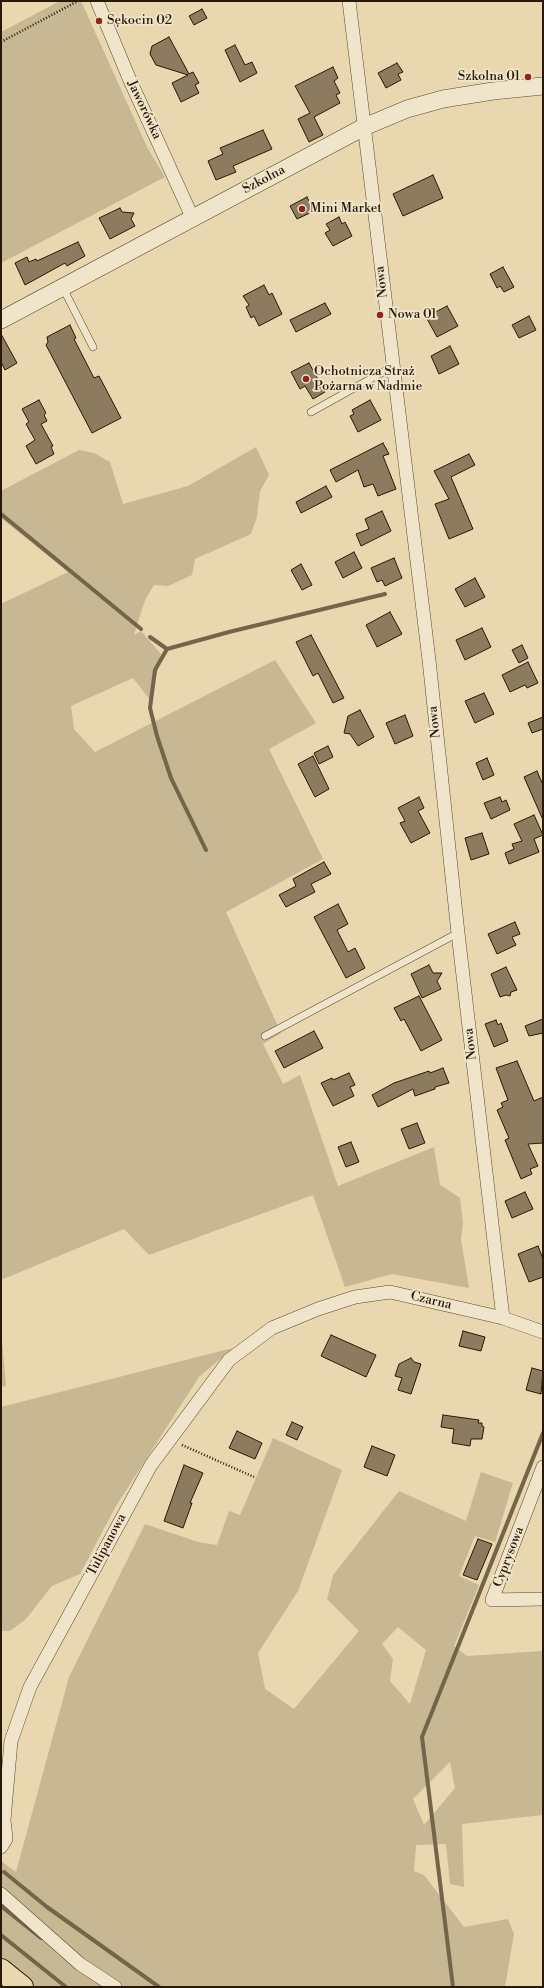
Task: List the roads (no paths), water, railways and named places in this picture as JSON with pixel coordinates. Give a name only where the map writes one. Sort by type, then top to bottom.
[{"type":"highway","points":[[1,1970],[22,1987]]},
{"type":"street","name":"Jaworówka","points":[[97,1],[129,78],[193,219]]},
{"type":"street","name":"Nowa","points":[[349,1],[392,367],[428,652],[458,933],[503,1318]]},
{"type":"street","name":"Szkolna","points":[[1,320],[364,127],[407,109],[443,99],[493,91],[543,86]]},
{"type":"street","name":"Czarna","points":[[318,1309],[355,1296],[390,1292],[503,1318],[543,1332]]},
{"type":"street","name":"Tulipanowa","points":[[1,1847],[6,1839],[4,1820],[11,1741],[30,1687],[147,1471],[229,1360],[272,1328],[318,1309]]},
{"type":"street","name":"Cyprysowa","points":[[543,1467],[492,1600],[543,1599]]},
{"type":"street","points":[[1,1894],[80,1964],[115,1987]]},
{"type":"lane","points":[[62,288],[93,347]]},
{"type":"lane","points":[[311,412],[392,367]]},
{"type":"lane","points":[[265,1036],[458,933]]},
{"type":"waterway","points":[[1,514],[141,629]]},
{"type":"waterway","points":[[150,637],[167,649],[229,632],[385,594]]},
{"type":"waterway","points":[[167,649],[155,670],[150,708],[157,736],[171,778],[206,850]]},
{"type":"waterway","points":[[453,1987],[422,1737],[543,1433]]},
{"type":"waterway","points":[[4,1872],[47,1907],[159,1987]]},
{"type":"waterway","points":[[1,1906],[41,1938]]},
{"type":"waterway","points":[[1,1935],[66,1987]]},
{"type":"place","name":"Sękocin 02","points":[[99,21]]},
{"type":"place","name":"Szkolna 01","points":[[528,77]]},
{"type":"place","name":"Mini Market","points":[[302,209]]},
{"type":"place","name":"Nowa 01","points":[[380,315]]},
{"type":"place","name":"Ochotnicza Straż Pożarna w Nadmie","points":[[306,379]]}]
